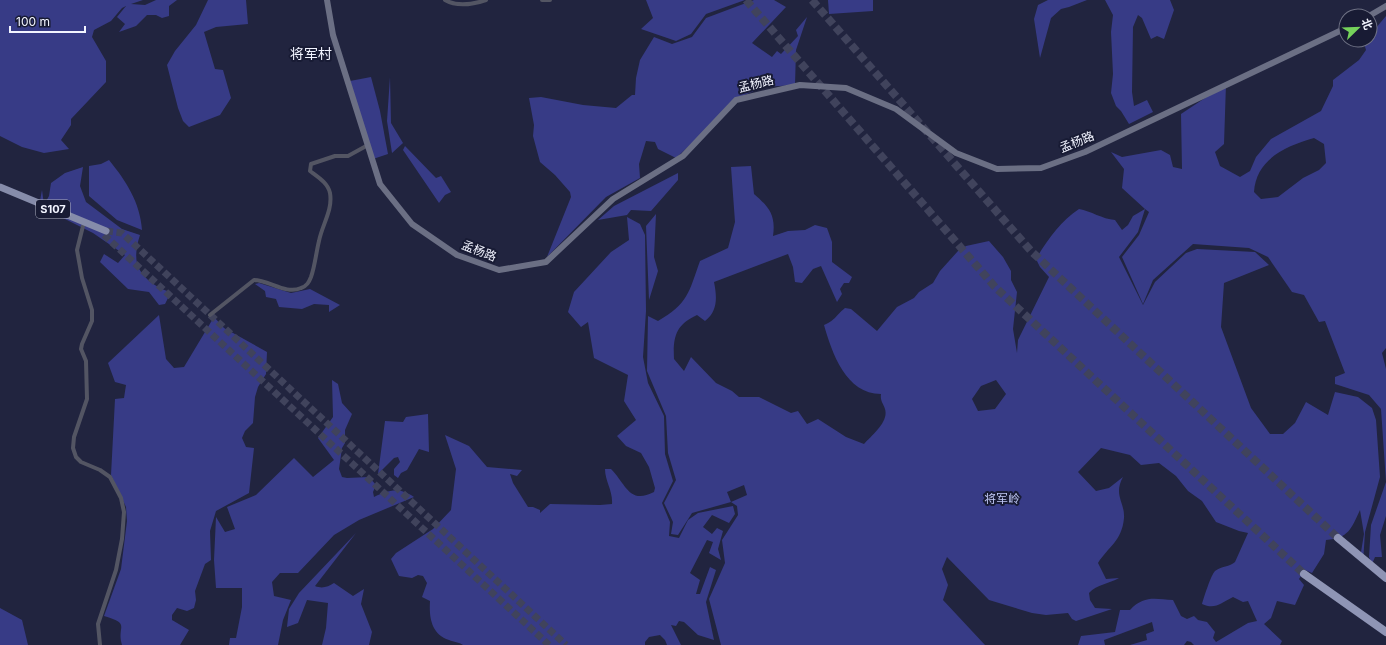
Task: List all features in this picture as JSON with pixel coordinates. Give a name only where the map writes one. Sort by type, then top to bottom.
[{"type":"highway","name":"S107","points":[[0,187],[105,233],[83,226],[0,192]]},
{"type":"highway","points":[[1338,538],[1386,578]]},
{"type":"highway","points":[[1304,574],[1386,632]]},
{"type":"main road","name":"孟杨路","points":[[327,0],[333,35],[380,184],[412,224],[457,255],[499,270],[546,262],[613,199],[683,156],[736,100],[800,85],[846,88],[896,109],[956,153],[997,169],[1041,168],[1085,152],[1338,32]]},
{"type":"street","points":[[445,0],[449,2],[471,4],[486,0]]},
{"type":"street","points":[[542,0],[550,0]]},
{"type":"street","points":[[210,315],[254,280],[261,280],[291,290],[301,289],[307,285],[311,277],[319,239],[330,202],[326,184],[310,171],[311,164],[335,156],[348,156],[368,145]]},
{"type":"street","points":[[83,226],[77,250],[82,278],[92,310],[92,321],[81,349],[86,361],[87,399],[74,437],[73,448],[76,457],[81,462],[100,470],[110,477],[121,498],[124,512],[122,539],[116,570],[98,624],[100,645]]},
{"type":"green space","points":[[0,0],[143,0],[131,4],[145,5],[156,0],[177,0],[169,6],[169,16],[162,18],[156,15],[147,15],[136,26],[119,32],[125,24],[117,17],[126,6],[122,8],[111,21],[94,30],[92,37],[106,61],[106,82],[71,119],[71,125],[61,140],[69,149],[44,153],[22,147],[0,136]]},
{"type":"green space","points":[[208,0],[246,0],[248,24],[216,27],[204,32],[215,69],[223,70],[231,98],[220,115],[189,127],[183,121],[178,108],[167,65],[175,51],[196,25]]},
{"type":"green space","points":[[646,0],[745,0],[706,14],[691,34],[676,41],[641,29],[653,18]]},
{"type":"green space","points":[[754,0],[774,0],[786,7],[752,43],[772,57],[777,51],[781,54],[798,36],[796,30],[807,17],[796,50],[795,85],[764,87],[742,96],[676,158],[658,149],[655,142],[646,141],[639,164],[640,178],[606,197],[547,257],[571,197],[570,192],[555,175],[540,162],[533,136],[534,125],[529,98],[541,97],[583,105],[616,108],[632,95],[635,95],[636,78],[640,60],[654,37],[672,44],[692,37],[706,18]]},
{"type":"green space","points":[[828,0],[873,0],[873,11],[829,14]]},
{"type":"green space","points":[[1048,0],[1087,0],[1061,9],[1051,18],[1040,58],[1034,19],[1038,5]]},
{"type":"green space","points":[[1105,0],[1170,0],[1174,10],[1164,39],[1157,36],[1151,39],[1142,18],[1138,15],[1133,27],[1132,92],[1134,106],[1147,100],[1153,112],[1129,124],[1116,106],[1111,93],[1113,74],[1111,32],[1113,15]]},
{"type":"green space","points":[[1386,16],[1386,348],[1382,353],[1386,369],[1386,482],[1381,409],[1369,395],[1335,384],[1335,377],[1345,373],[1325,321],[1319,322],[1304,295],[1292,292],[1268,257],[1249,248],[1193,244],[1153,280],[1143,304],[1122,257],[1139,235],[1149,212],[1122,188],[1124,169],[1111,152],[1122,157],[1161,150],[1170,155],[1173,167],[1182,169],[1181,114],[1226,84],[1224,144],[1215,152],[1220,166],[1240,177],[1250,171],[1256,157],[1271,139],[1321,111],[1333,86],[1333,80],[1359,60],[1366,50],[1365,48],[1378,48],[1378,26]],"holes":[[[1314,138],[1324,144],[1326,163],[1319,170],[1303,178],[1278,197],[1261,199],[1254,192],[1260,171],[1274,156],[1293,145]]]},
{"type":"green space","points":[[371,77],[380,111],[388,154],[373,159],[350,81]]},
{"type":"green space","points":[[390,77],[391,123],[403,143],[392,153],[387,121]]},
{"type":"green space","points":[[405,146],[436,178],[441,176],[451,192],[445,195],[439,203],[403,150]]},
{"type":"green space","points":[[109,160],[131,192],[141,220],[142,230],[117,220],[89,196],[89,166],[101,164]]},
{"type":"green space","name":"将军岭","points":[[751,166],[754,194],[764,203],[770,212],[774,229],[773,236],[788,231],[805,230],[815,225],[827,228],[832,242],[832,262],[852,277],[849,283],[844,283],[840,289],[842,294],[837,302],[821,266],[813,269],[802,283],[795,282],[793,267],[788,254],[714,282],[716,303],[712,313],[705,321],[697,315],[684,323],[675,338],[674,359],[684,371],[691,357],[716,383],[732,391],[739,397],[759,397],[791,413],[798,411],[807,424],[818,419],[846,437],[864,444],[875,432],[885,419],[886,414],[881,400],[881,394],[869,392],[858,387],[850,380],[836,359],[824,325],[834,319],[845,308],[851,309],[877,331],[897,307],[914,298],[919,292],[933,283],[940,271],[958,251],[966,246],[989,241],[1003,257],[1011,271],[1011,280],[1017,292],[1013,329],[1017,353],[1018,340],[1049,277],[1040,267],[1036,259],[1055,231],[1066,219],[1079,209],[1115,220],[1122,230],[1128,225],[1133,216],[1145,209],[1138,232],[1119,257],[1143,305],[1155,282],[1186,253],[1197,249],[1255,252],[1269,265],[1224,283],[1221,327],[1251,408],[1270,434],[1283,434],[1295,423],[1306,402],[1328,415],[1335,392],[1358,397],[1372,408],[1376,420],[1380,477],[1365,532],[1363,563],[1360,558],[1364,534],[1360,510],[1351,527],[1344,535],[1326,540],[1324,554],[1312,573],[1305,570],[1299,579],[1304,585],[1295,605],[1277,601],[1271,618],[1264,624],[1282,641],[1280,645],[1194,645],[1187,641],[1184,645],[1130,645],[1147,640],[1146,634],[1154,631],[1152,622],[1104,640],[1105,645],[1078,645],[1081,636],[1115,632],[1120,610],[1130,610],[1140,602],[1150,599],[1173,600],[1181,616],[1187,619],[1194,616],[1198,620],[1207,622],[1215,632],[1213,638],[1216,642],[1248,623],[1257,621],[1248,601],[1243,602],[1233,597],[1214,606],[1202,604],[1213,573],[1217,569],[1231,565],[1235,562],[1248,533],[1216,522],[1202,501],[1188,491],[1176,476],[1159,463],[1141,465],[1130,455],[1101,448],[1078,472],[1096,491],[1109,488],[1123,477],[1120,483],[1119,494],[1124,512],[1123,526],[1118,538],[1098,563],[1106,579],[1119,578],[1099,586],[1089,593],[1090,600],[1095,608],[1112,609],[1076,621],[1072,619],[1068,613],[1046,615],[1032,613],[989,600],[947,557],[942,569],[948,585],[943,600],[985,645],[721,645],[709,599],[725,563],[722,540],[738,515],[737,506],[731,502],[692,513],[678,535],[671,534],[673,522],[664,503],[676,480],[668,453],[666,416],[647,371],[648,316],[658,321],[676,309],[682,303],[690,289],[700,261],[728,248],[735,222],[731,167]],"holes":[[[996,380],[1006,394],[995,409],[978,411],[972,399],[981,386]],[[744,485],[747,495],[731,502],[727,492]]]},
{"type":"green space","points":[[83,167],[80,186],[86,202],[122,229],[140,235],[136,253],[137,263],[142,273],[150,282],[171,292],[165,304],[159,305],[149,292],[128,289],[100,262],[104,254],[118,263],[125,255],[93,233],[39,206],[42,190],[44,205],[49,196],[51,183],[65,173]]},
{"type":"green space","points":[[678,173],[678,180],[651,211],[631,210],[627,215],[598,220],[614,206]]},
{"type":"green space","points":[[656,214],[654,257],[658,271],[649,300],[646,226]]},
{"type":"green space","points":[[627,217],[640,224],[645,235],[646,311],[643,357],[648,383],[664,416],[665,454],[673,481],[662,503],[670,522],[669,536],[679,538],[688,520],[698,513],[733,506],[735,514],[729,523],[712,515],[703,527],[712,534],[717,528],[723,531],[718,549],[721,560],[709,553],[713,542],[707,540],[690,573],[700,580],[696,594],[700,594],[710,567],[716,570],[706,602],[714,640],[698,635],[684,622],[679,621],[676,626],[671,625],[681,645],[667,645],[665,640],[660,635],[649,637],[645,642],[645,645],[463,645],[449,640],[438,634],[432,624],[430,601],[422,597],[427,583],[423,576],[418,575],[412,578],[399,576],[391,559],[396,553],[433,529],[451,510],[456,469],[445,435],[469,446],[487,467],[522,470],[517,476],[510,474],[513,483],[528,507],[533,507],[540,510],[540,513],[550,504],[612,504],[605,469],[611,469],[633,494],[639,496],[654,492],[655,488],[649,467],[641,453],[626,446],[617,436],[636,420],[624,401],[628,375],[594,358],[588,322],[581,327],[568,312],[574,292],[611,252],[629,240]]},
{"type":"green space","points":[[259,283],[291,293],[310,289],[340,305],[329,312],[329,305],[314,304],[302,309],[279,307],[276,299],[266,297],[265,291],[255,284]]},
{"type":"green space","points":[[159,315],[166,359],[174,368],[184,367],[214,317],[224,328],[267,352],[266,374],[258,387],[255,397],[253,423],[245,431],[242,438],[246,447],[254,448],[249,493],[216,511],[210,531],[211,560],[205,564],[195,591],[196,600],[194,608],[187,611],[177,608],[172,615],[172,620],[189,630],[180,645],[122,645],[120,624],[118,621],[104,616],[121,569],[127,521],[126,507],[111,475],[115,399],[124,398],[126,385],[115,382],[108,363]]},
{"type":"green space","points":[[332,380],[338,384],[342,403],[352,414],[345,430],[345,443],[342,448],[339,469],[342,477],[369,477],[376,485],[373,492],[374,497],[389,491],[399,491],[414,497],[359,520],[334,535],[298,573],[280,573],[272,582],[274,596],[291,600],[283,620],[278,645],[229,645],[230,638],[236,638],[242,607],[242,588],[216,588],[214,560],[216,517],[225,532],[235,529],[227,507],[256,495],[294,458],[313,477],[334,460],[318,438],[333,417]]},
{"type":"green space","points":[[428,414],[429,452],[419,449],[407,470],[401,473],[398,478],[394,475],[394,469],[400,462],[398,457],[394,458],[378,474],[385,421],[403,422],[406,417]]},
{"type":"green space","points":[[1386,482],[1386,516],[1380,535],[1382,557],[1375,557],[1372,564],[1369,557],[1371,525]]},
{"type":"green space","points":[[356,533],[315,586],[325,587],[334,583],[353,596],[364,589],[361,604],[372,632],[369,645],[322,645],[326,628],[328,603],[307,600],[298,623],[287,627],[289,609],[299,593]]},
{"type":"green space","points":[[0,608],[22,620],[28,645],[0,645]]},
{"type":"tunnel","points":[[746,0],[995,287],[1304,574]]},
{"type":"tunnel","points":[[812,0],[1031,251],[1338,538]]},
{"type":"tunnel","points":[[106,231],[122,233],[566,645]]},
{"type":"tunnel","points":[[104,235],[549,645]]},
{"type":"district","name":"将军村","points":[[311,54]]}]
